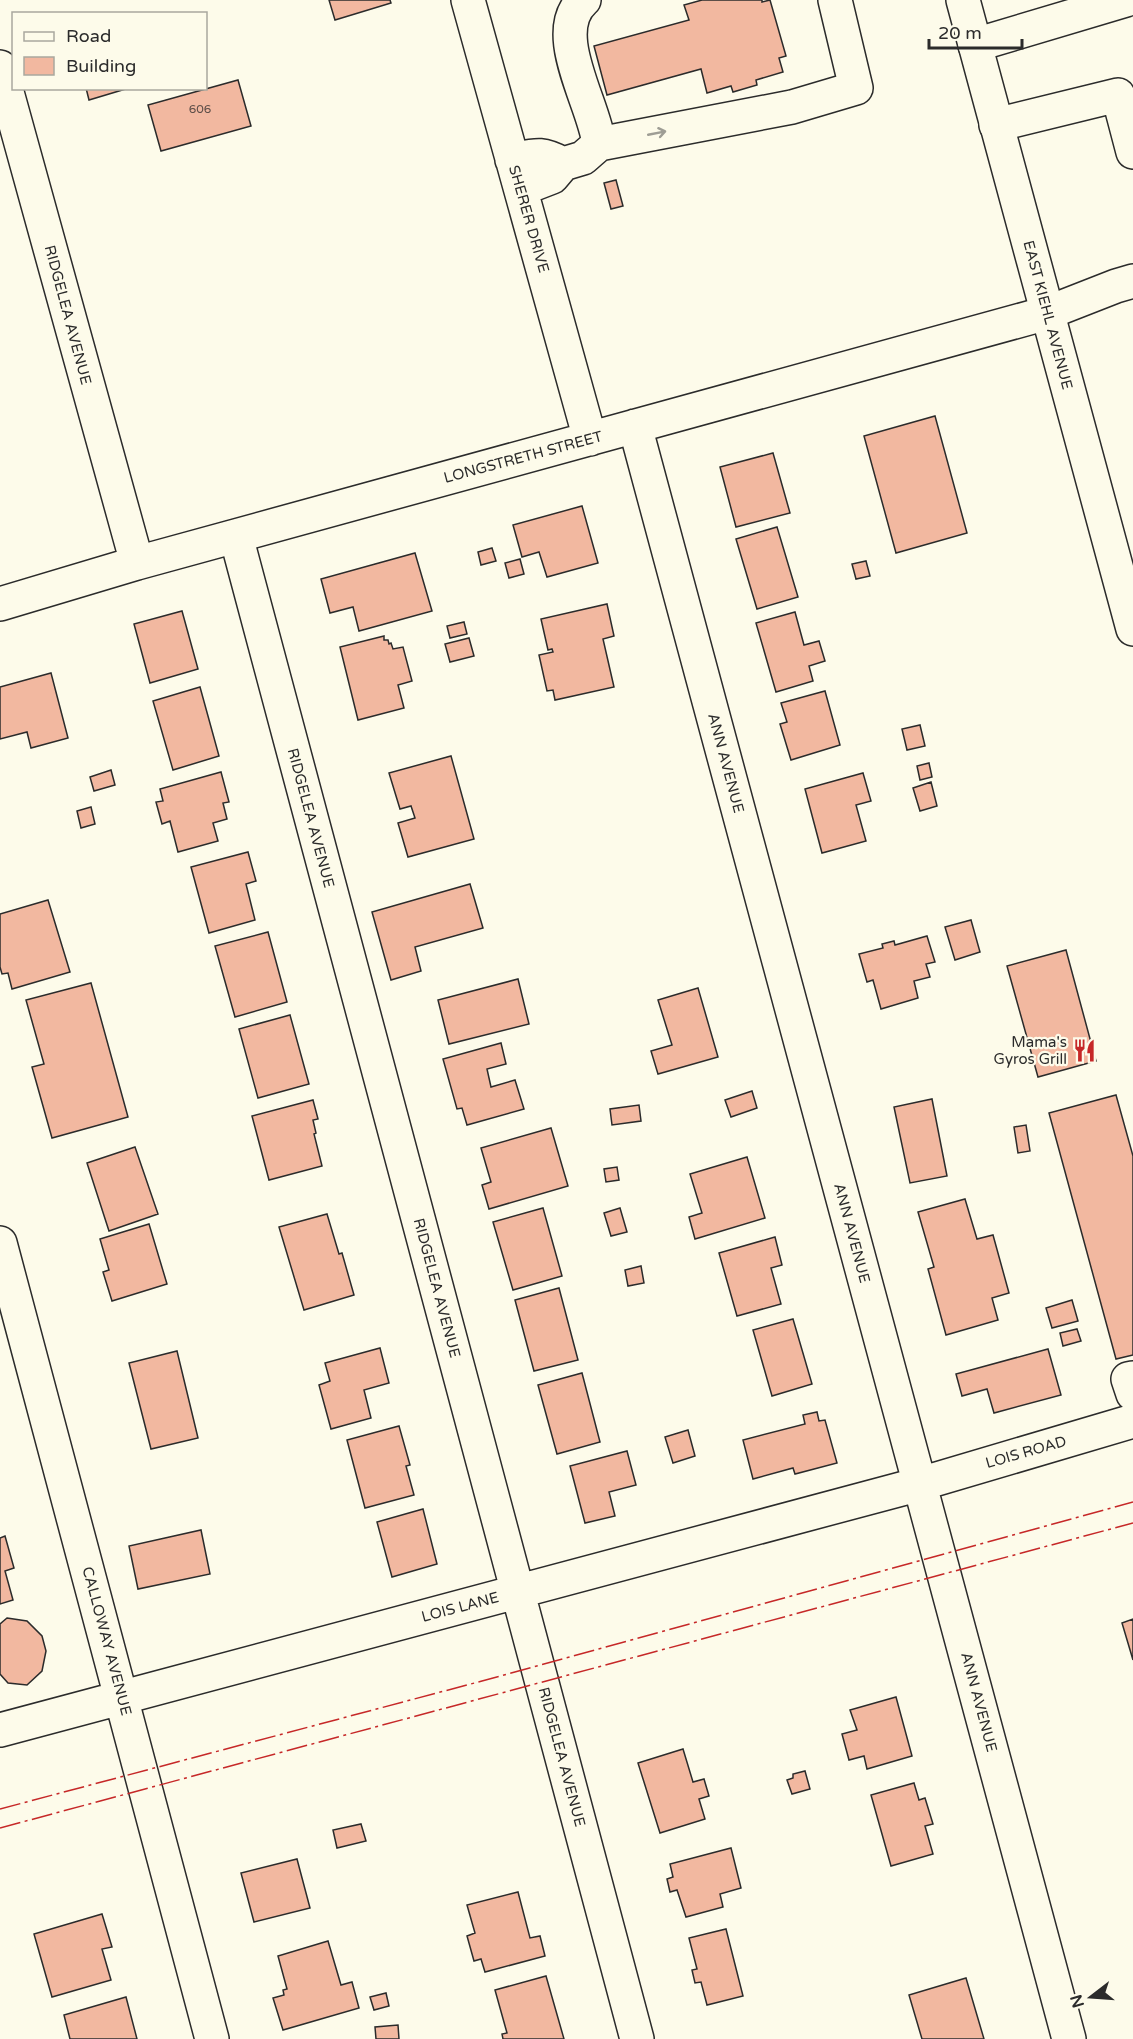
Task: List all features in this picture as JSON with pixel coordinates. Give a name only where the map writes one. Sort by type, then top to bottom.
[{"type":"street","name":"SHERER DRIVE","points":[[468,0],[590,439]]},
{"type":"street","points":[[584,0],[577,5],[569,27],[573,61],[598,130],[599,144]]},
{"type":"street","points":[[517,175],[552,177],[563,164],[583,158],[599,144],[792,107],[856,88],[835,0]]},
{"type":"street","name":"EAST KIEHL AVENUE","points":[[963,0],[1133,629]]},
{"type":"street","points":[[975,45],[1066,8],[1126,0]]},
{"type":"street","name":"RIDGELEA AVENUE","points":[[0,67],[137,563]]},
{"type":"street","points":[[996,125],[1118,95],[1133,152]]},
{"type":"street","name":"LONGSTRETH STREET","points":[[0,604],[137,563],[1047,313],[1133,281]]},
{"type":"street","name":"ANN AVENUE","points":[[635,426],[1069,2039]]},
{"type":"street","name":"RIDGELEA AVENUE","points":[[236,536],[638,2039]]},
{"type":"street","name":"CALLOWAY AVENUE","points":[[0,1243],[212,2039]]},
{"type":"street","points":[[1133,1378],[1128,1379],[1133,1394]]},
{"type":"street","name":"LOIS ROAD","points":[[920,1484],[1133,1421]]},
{"type":"street","name":"LOIS LANE","points":[[0,1730],[920,1484]]},
{"type":"building","points":[[329,0],[390,0],[391,3],[335,20]]},
{"type":"building","points":[[702,0],[762,0],[762,2],[770,0],[786,56],[779,58],[783,72],[756,80],[757,85],[733,92],[731,86],[707,93],[701,69],[607,95],[594,46],[689,20],[684,5]]},
{"type":"building","points":[[238,80],[251,126],[161,151],[148,105]]},
{"type":"building","points":[[86,90],[122,90],[89,100]]},
{"type":"building","points":[[616,180],[623,206],[611,209],[604,183]]},
{"type":"building","points":[[935,416],[967,533],[896,553],[864,436]]},
{"type":"building","points":[[773,453],[790,513],[736,527],[720,467]]},
{"type":"building","points":[[582,506],[598,563],[547,577],[539,552],[522,557],[513,525]]},
{"type":"building","points":[[777,527],[798,597],[757,609],[736,539]]},
{"type":"building","points":[[492,548],[496,561],[481,565],[478,552]]},
{"type":"building","points":[[415,553],[432,611],[359,631],[353,607],[330,613],[321,579]]},
{"type":"building","points":[[520,559],[524,574],[509,578],[505,563]]},
{"type":"building","points":[[866,561],[870,576],[856,579],[852,564]]},
{"type":"building","points":[[607,604],[614,636],[603,639],[614,687],[555,700],[553,690],[547,691],[539,655],[553,652],[552,649],[548,650],[541,619]]},
{"type":"building","points":[[182,611],[198,669],[150,683],[134,624]]},
{"type":"building","points":[[795,612],[804,645],[819,641],[825,661],[809,666],[813,681],[776,692],[756,623]]},
{"type":"building","points":[[464,622],[467,634],[450,638],[447,626]]},
{"type":"building","points":[[384,636],[384,640],[391,643],[393,649],[403,647],[412,681],[398,685],[404,708],[358,720],[340,647]]},
{"type":"building","points":[[469,638],[474,656],[450,662],[445,644]]},
{"type":"building","points":[[51,673],[68,738],[31,748],[27,732],[0,739],[0,687]]},
{"type":"building","points":[[200,687],[219,756],[173,770],[153,701]]},
{"type":"building","points":[[825,691],[840,745],[791,760],[780,724],[787,722],[781,703]]},
{"type":"building","points":[[920,725],[925,746],[907,750],[902,729]]},
{"type":"building","points":[[451,756],[474,839],[408,857],[398,823],[415,818],[411,806],[400,809],[389,773]]},
{"type":"building","points":[[929,763],[932,777],[920,780],[917,766]]},
{"type":"building","points":[[111,770],[115,785],[94,791],[90,777]]},
{"type":"building","points":[[221,772],[229,802],[223,803],[227,819],[213,823],[218,841],[178,852],[170,821],[162,824],[156,802],[163,801],[160,789]]},
{"type":"building","points":[[863,773],[871,801],[856,805],[866,841],[822,853],[805,789]]},
{"type":"building","points":[[931,782],[937,806],[920,811],[913,788]]},
{"type":"building","points":[[91,807],[95,824],[81,828],[77,811]]},
{"type":"building","points":[[248,852],[256,881],[246,884],[255,920],[209,933],[191,867]]},
{"type":"building","points":[[470,884],[483,928],[415,947],[421,971],[391,980],[372,912]]},
{"type":"building","points":[[48,900],[70,972],[12,989],[8,973],[2,974],[0,967],[0,914]]},
{"type":"building","points":[[971,920],[980,952],[955,960],[945,927]]},
{"type":"building","points":[[268,932],[287,1002],[235,1017],[215,946]]},
{"type":"building","points":[[927,936],[935,962],[926,964],[930,977],[914,981],[918,998],[881,1009],[873,980],[867,982],[859,954],[883,948],[882,944],[894,941],[895,945]]},
{"type":"building","points":[[1066,950],[1096,1061],[1038,1077],[1007,966]]},
{"type":"building","points":[[518,979],[529,1024],[449,1044],[438,1000]]},
{"type":"building","points":[[91,983],[128,1117],[52,1138],[32,1067],[44,1064],[26,1000]]},
{"type":"building","points":[[698,988],[718,1057],[658,1074],[651,1051],[672,1045],[658,1000]]},
{"type":"building","points":[[290,1015],[309,1084],[258,1098],[239,1029]]},
{"type":"building","points":[[501,1043],[506,1064],[487,1069],[491,1087],[515,1080],[524,1109],[467,1125],[462,1108],[457,1109],[443,1059]]},
{"type":"building","points":[[752,1091],[757,1108],[731,1117],[725,1100]]},
{"type":"building","points":[[1116,1095],[1133,1156],[1133,1355],[1116,1359],[1049,1113]]},
{"type":"building","points":[[932,1099],[947,1176],[910,1183],[894,1107]]},
{"type":"building","points":[[313,1100],[318,1119],[313,1120],[316,1133],[314,1134],[322,1166],[269,1180],[252,1116]]},
{"type":"building","points":[[639,1105],[641,1121],[612,1125],[610,1109]]},
{"type":"building","points":[[1026,1125],[1030,1151],[1018,1153],[1014,1127]]},
{"type":"building","points":[[551,1128],[568,1186],[489,1209],[482,1185],[491,1182],[481,1148]]},
{"type":"building","points":[[135,1147],[158,1214],[109,1231],[87,1163]]},
{"type":"building","points":[[747,1157],[765,1218],[695,1239],[689,1217],[702,1213],[690,1174]]},
{"type":"building","points":[[617,1167],[619,1180],[606,1182],[604,1169]]},
{"type":"building","points":[[965,1199],[977,1239],[993,1235],[1009,1293],[992,1298],[998,1320],[946,1335],[928,1269],[934,1267],[918,1212]]},
{"type":"building","points":[[543,1208],[562,1276],[513,1290],[493,1222]]},
{"type":"building","points":[[620,1208],[627,1232],[611,1236],[604,1213]]},
{"type":"building","points":[[327,1214],[339,1254],[342,1253],[354,1295],[304,1310],[279,1227]]},
{"type":"building","points":[[149,1224],[167,1284],[112,1301],[103,1272],[109,1270],[100,1239]]},
{"type":"building","points":[[775,1237],[782,1265],[771,1268],[781,1304],[737,1316],[719,1253]]},
{"type":"building","points":[[641,1266],[644,1283],[628,1286],[625,1270]]},
{"type":"building","points":[[559,1288],[578,1360],[534,1371],[515,1300]]},
{"type":"building","points":[[1072,1300],[1078,1321],[1052,1328],[1046,1308]]},
{"type":"building","points":[[793,1319],[812,1384],[772,1396],[753,1330]]},
{"type":"building","points":[[1077,1329],[1081,1341],[1063,1346],[1060,1333]]},
{"type":"building","points":[[380,1348],[389,1383],[364,1390],[371,1418],[331,1429],[319,1385],[330,1381],[325,1363]]},
{"type":"building","points":[[1048,1349],[1061,1395],[994,1413],[987,1389],[962,1396],[956,1374]]},
{"type":"building","points":[[177,1351],[198,1438],[151,1449],[129,1363]]},
{"type":"building","points":[[582,1373],[600,1442],[557,1454],[538,1385]]},
{"type":"building","points":[[817,1412],[819,1421],[825,1420],[837,1463],[795,1474],[793,1468],[753,1479],[743,1440],[805,1424],[803,1415]]},
{"type":"building","points":[[399,1426],[410,1465],[406,1466],[414,1495],[365,1508],[347,1440]]},
{"type":"building","points":[[688,1430],[695,1456],[673,1463],[665,1437]]},
{"type":"building","points":[[627,1451],[636,1485],[609,1492],[615,1516],[585,1523],[570,1466]]},
{"type":"building","points":[[423,1509],[437,1564],[392,1577],[377,1522]]},
{"type":"building","points":[[201,1530],[210,1574],[138,1589],[129,1546]]},
{"type":"building","points":[[5,1536],[14,1568],[5,1571],[13,1600],[0,1604],[0,1538]]},
{"type":"building","points":[[7,1618],[27,1621],[42,1636],[46,1651],[42,1671],[27,1685],[8,1683],[0,1674],[0,1624]]},
{"type":"building","points":[[1133,1619],[1133,1660],[1122,1623]]},
{"type":"building","points":[[896,1697],[912,1756],[867,1769],[864,1756],[849,1760],[842,1734],[857,1730],[850,1710]]},
{"type":"building","points":[[683,1749],[693,1782],[704,1779],[709,1796],[699,1799],[705,1819],[660,1833],[638,1763]]},
{"type":"building","points":[[805,1771],[810,1789],[792,1794],[787,1780],[793,1778],[793,1774]]},
{"type":"building","points":[[914,1783],[919,1800],[925,1798],[933,1824],[925,1826],[933,1854],[891,1866],[871,1795]]},
{"type":"building","points":[[361,1824],[366,1841],[337,1848],[333,1830]]},
{"type":"building","points":[[731,1848],[741,1888],[720,1894],[723,1907],[686,1917],[677,1890],[670,1892],[667,1879],[673,1877],[670,1864]]},
{"type":"building","points":[[297,1859],[310,1908],[254,1922],[241,1873]]},
{"type":"building","points":[[518,1892],[530,1938],[540,1936],[545,1956],[485,1972],[481,1959],[474,1961],[467,1936],[475,1933],[467,1905]]},
{"type":"building","points":[[102,1914],[112,1947],[102,1949],[111,1980],[52,1997],[34,1934]]},
{"type":"building","points":[[726,1929],[743,1996],[707,2005],[701,1982],[695,1983],[692,1970],[697,1969],[689,1938]]},
{"type":"building","points":[[328,1941],[341,1985],[352,1982],[359,2008],[283,2030],[273,1998],[284,1995],[283,1990],[287,1989],[278,1956]]},
{"type":"building","points":[[546,1976],[564,2039],[503,2039],[502,2034],[507,2033],[495,1990]]},
{"type":"building","points":[[966,1978],[984,2039],[922,2039],[909,1995]]},
{"type":"building","points":[[386,1993],[389,2006],[374,2010],[370,1997]]},
{"type":"building","points":[[126,1997],[137,2039],[70,2039],[64,2015]]},
{"type":"building","points":[[398,2025],[399,2039],[376,2039],[375,2027]]},
{"type":"power","points":[[0,1809],[482,1681],[1133,1502]]},
{"type":"power","points":[[0,1828],[1133,1523]]},
{"type":"place","name":"Mama's Gyros Grill","points":[[1085,1051]]}]
